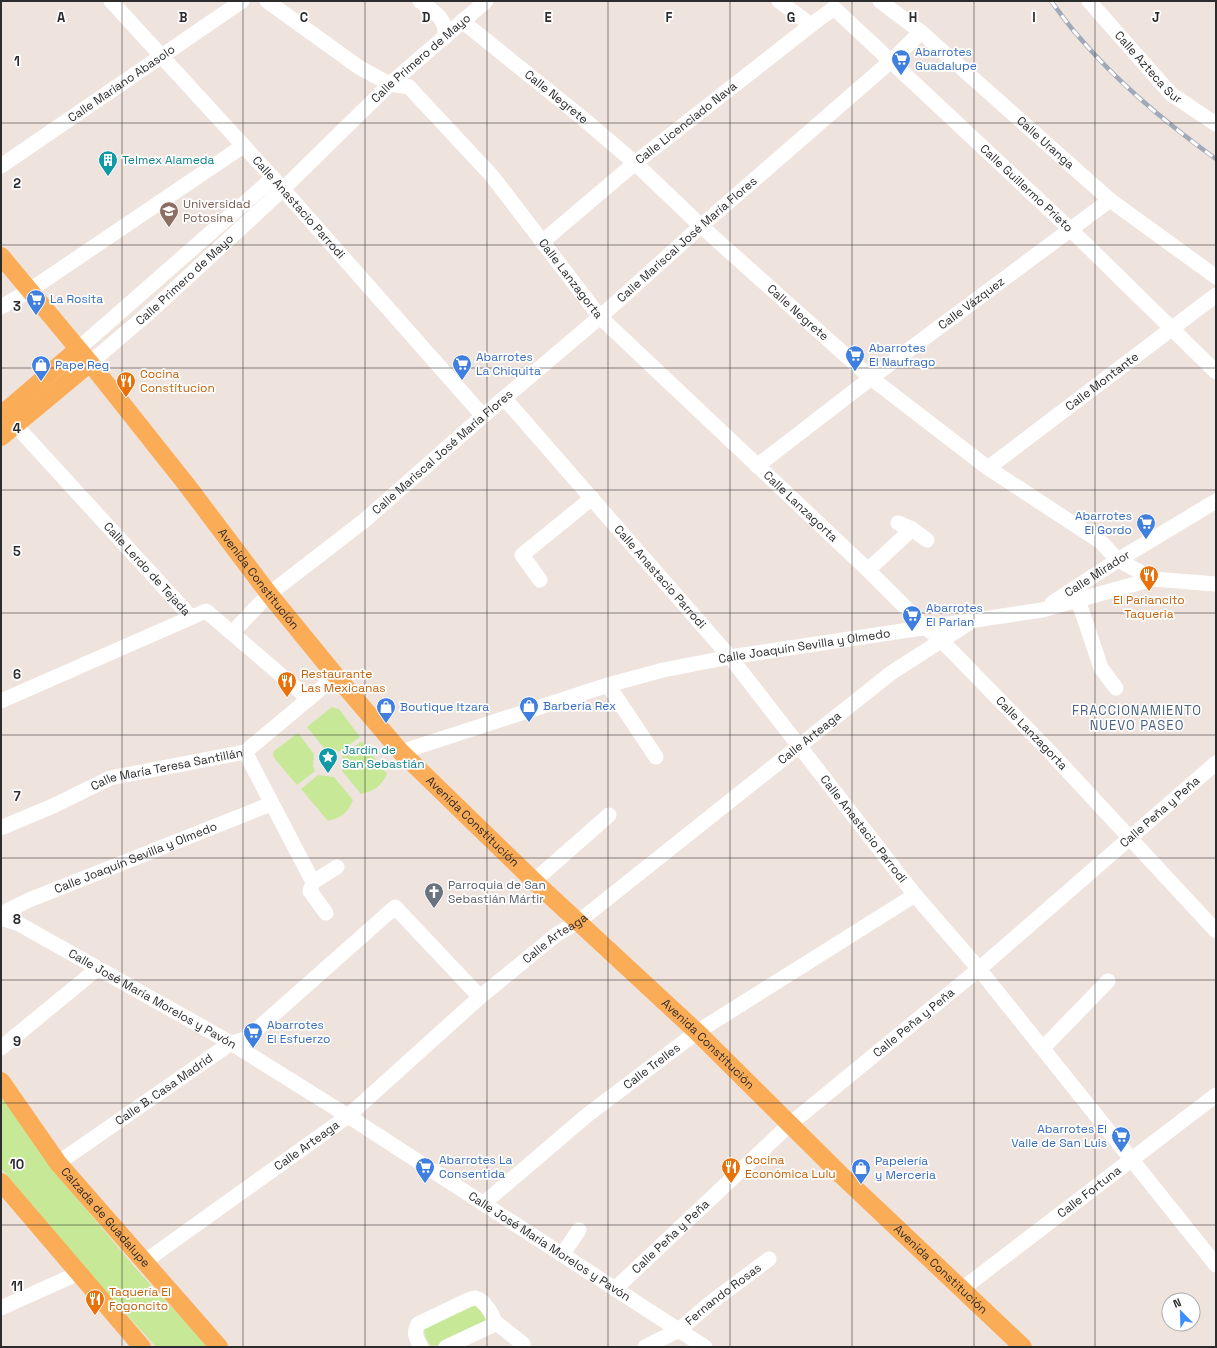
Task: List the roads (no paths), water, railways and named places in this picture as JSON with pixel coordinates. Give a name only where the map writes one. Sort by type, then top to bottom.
[{"type":"main road","name":"Avenida Constitución","points":[[1,256],[90,363],[186,484],[269,594],[401,752],[534,881],[697,1032],[789,1125],[1023,1347]]},
{"type":"main road","name":"Calle Primero de Mayo","points":[[1,437],[5,416],[78,349]]},
{"type":"main road","name":"Calle Primero de Mayo","points":[[5,416],[90,363]]},
{"type":"main road","name":"Calzada de Guadalupe","points":[[1,1081],[58,1163],[219,1347]]},
{"type":"main road","points":[[1,1182],[142,1347]]},
{"type":"street","name":"Calle Anastacio Parrodi","points":[[111,1],[278,184],[483,416]]},
{"type":"street","name":"Calle Mariano Abasolo","points":[[1,166],[242,1]]},
{"type":"street","name":"Calle Lanzagorta","points":[[267,1],[360,68],[390,84],[409,87],[492,176],[600,317],[941,640],[1051,752],[1216,931]]},
{"type":"street","points":[[420,1],[442,19],[446,28],[445,37]]},
{"type":"street","name":"Calle Primero de Mayo","points":[[78,349],[278,184],[486,1]]},
{"type":"street","points":[[779,1],[811,25]]},
{"type":"street","name":"Calle Uranga","points":[[880,1],[921,32],[1110,200],[1216,277]]},
{"type":"street","name":"Calle Azteca Sur","points":[[1089,1],[1171,94],[1216,124]]},
{"type":"street","name":"Calle Licenciado Nava","points":[[542,242],[635,163],[834,8]]},
{"type":"street","name":"Calle Guillermo Prieto","points":[[834,8],[1070,229],[1216,372]]},
{"type":"street","name":"Calle Negrete","points":[[462,21],[580,116],[635,163],[701,226],[871,378],[988,468],[1101,542],[1118,560],[1152,579]]},
{"type":"street","name":"Calle Mariscal José María Flores","points":[[232,633],[269,594],[365,520],[483,416],[505,399],[600,317],[701,226],[891,61],[921,32]]},
{"type":"street","points":[[1,307],[30,290],[243,146]]},
{"type":"street","name":"Calle Primero de Mayo","points":[[90,363],[152,311],[278,184]]},
{"type":"street","name":"Calle Vázquez","points":[[757,466],[871,378],[1110,200]]},
{"type":"street","name":"Calle Montante","points":[[988,468],[1216,295]]},
{"type":"street","name":"Calle Anastacio Parrodi","points":[[505,399],[730,657],[915,895],[979,969],[1216,1265]]},
{"type":"street","name":"Calle Lerdo de Tejada","points":[[5,416],[191,618],[206,611],[309,699]]},
{"type":"street","points":[[540,580],[522,555],[592,498]]},
{"type":"street","name":"Calle Mirador","points":[[1042,610],[1118,560],[1216,501]]},
{"type":"street","points":[[868,570],[905,526],[927,540]]},
{"type":"street","name":"Calle Joaquín Sevilla y Olmedo","points":[[401,752],[608,685],[663,670],[730,657],[1042,610],[1152,579],[1216,584]]},
{"type":"street","points":[[1078,600],[1101,668],[1116,688]]},
{"type":"street","points":[[1,701],[191,618]]},
{"type":"street","name":"Calle Arteaga","points":[[144,1262],[348,1116],[480,997],[558,934],[578,922],[800,747],[891,673],[972,621]]},
{"type":"street","name":"Calle María Teresa Santillán","points":[[3,827],[53,806],[110,778],[244,752],[336,676]]},
{"type":"street","points":[[608,685],[656,757]]},
{"type":"street","points":[[244,752],[313,882]]},
{"type":"street","name":"Calle Peña y Peña","points":[[616,1288],[789,1125],[979,969],[1216,763]]},
{"type":"street","name":"Calle Joaquín Sevilla y Olmedo","points":[[1,914],[29,900],[272,804]]},
{"type":"street","points":[[534,881],[609,814]]},
{"type":"street","points":[[326,913],[310,890],[313,882],[337,867]]},
{"type":"street","name":"Calle Trelles","points":[[483,1204],[586,1116],[697,1032],[915,895]]},
{"type":"street","name":"Calle B. Casa Madrid","points":[[58,1163],[231,1043],[246,1039],[396,907],[480,997]]},
{"type":"street","name":"Calle José María Morelos y Pavón","points":[[1,918],[19,924],[231,1043],[348,1116],[705,1347]]},
{"type":"street","points":[[1,1048],[97,969]]},
{"type":"street","points":[[1042,1048],[1108,981]]},
{"type":"street","name":"Calle Fortuna","points":[[962,1289],[1216,1095]]},
{"type":"street","points":[[562,1255],[579,1230]]},
{"type":"street","name":"Fernando Rosas","points":[[645,1347],[679,1330],[709,1304],[769,1259]]},
{"type":"street","points":[[1,1308],[79,1273]]},
{"type":"street","points":[[421,1347],[415,1335],[415,1330],[418,1324],[468,1300],[476,1298],[481,1301],[494,1316],[494,1321],[491,1326],[446,1347]]},
{"type":"street","points":[[494,1321],[523,1344]]},
{"type":"railway","points":[[1051,1],[1068,24],[1110,71],[1161,117],[1216,159]]},
{"type":"place","name":"Abarrotes Guadalupe","points":[[901,76]]},
{"type":"place","name":"Telmex Alameda","points":[[108,177]]},
{"type":"place","name":"Universidad Potosina","points":[[169,228]]},
{"type":"place","name":"La Rosita","points":[[36,316]]},
{"type":"place","name":"Abarrotes El Naufrago","points":[[855,372]]},
{"type":"place","name":"Abarrotes La Chiquita","points":[[462,381]]},
{"type":"place","name":"Pape Reg","points":[[41,382]]},
{"type":"place","name":"Cocina Constitucion","points":[[126,398]]},
{"type":"place","name":"Abarrotes El Gordo","points":[[1146,540]]},
{"type":"place","name":"El Pariancito Taqueria","points":[[1149,592]]},
{"type":"place","name":"Abarrotes El Parian","points":[[912,632]]},
{"type":"place","name":"Restaurante Las Mexicanas","points":[[287,698]]},
{"type":"place","name":"Barbería Rex","points":[[529,723]]},
{"type":"place","name":"Boutique Itzara","points":[[386,724]]},
{"type":"place","name":"Jardín de San Sebastián","points":[[328,774]]},
{"type":"place","name":"Parroquia de San Sebastián Mártir","points":[[434,909]]},
{"type":"place","name":"Abarrotes El Esfuerzo","points":[[253,1049]]},
{"type":"place","name":"Abarrotes El Valle de San Luis","points":[[1121,1153]]},
{"type":"place","name":"Abarrotes La Consentida","points":[[425,1184]]},
{"type":"place","name":"Cocina Económica Lulu","points":[[731,1184]]},
{"type":"place","name":"Papelería y Merceria","points":[[861,1185]]},
{"type":"place","name":"Taquería El Fogoncito","points":[[95,1316]]},
{"type":"district","name":"FRACCIONAMIENTO NUEVO PASEO","points":[[1137,718]]}]
